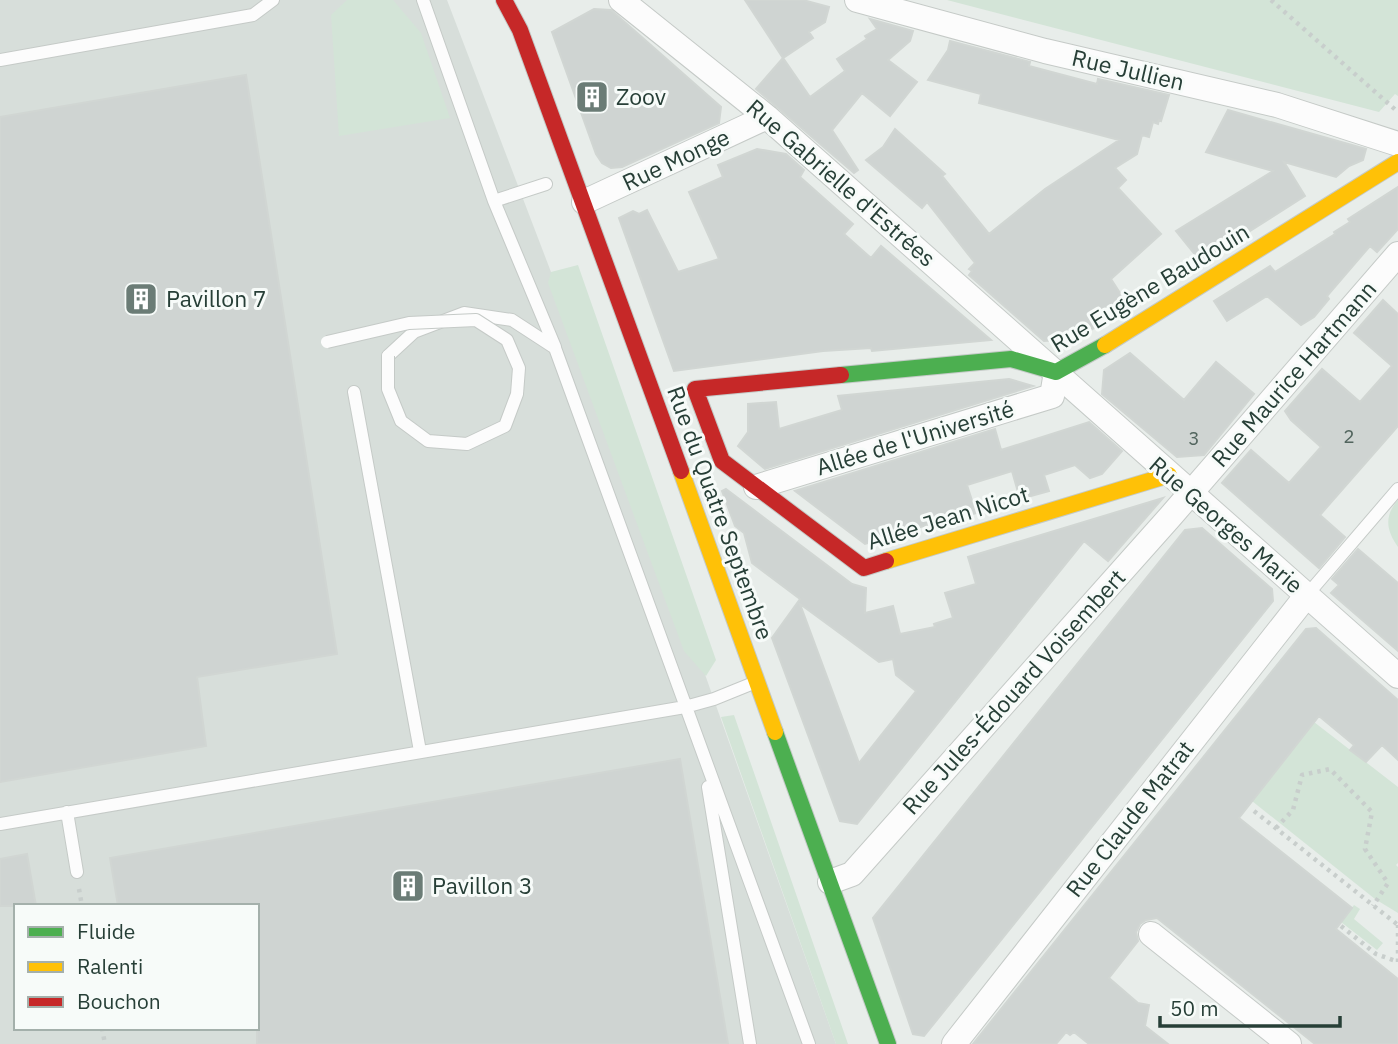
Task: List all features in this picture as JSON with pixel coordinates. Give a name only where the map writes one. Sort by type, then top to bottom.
[{"type":"street","name":"Rue du Quatre Septembre","points":[[504,0],[520,30],[584,202],[888,1044]]},
{"type":"street","name":"Rue Gabrielle d'Estrées","points":[[621,0],[767,117],[1056,372]]},
{"type":"street","name":"Rue Jullien","points":[[857,0],[1045,51],[1277,105],[1398,144]]},
{"type":"street","points":[[520,30],[528,10]]},
{"type":"street","name":"Rue Monge","points":[[584,202],[767,117]]},
{"type":"street","name":"Rue Eugène Baudouin","points":[[695,389],[1011,359],[1056,372],[1094,352],[1398,162]]},
{"type":"street","name":"Rue Maurice Hartmann","points":[[1191,493],[1398,254]]},
{"type":"street","name":"Rue Georges Marie","points":[[1056,372],[1398,676]]},
{"type":"street","name":"Allée de l'Université","points":[[756,487],[1052,396],[1056,372]]},
{"type":"street","name":"Allée Jean Nicot","points":[[695,389],[722,461],[864,568],[1169,475]]},
{"type":"street","name":"Rue Jules-Édouard Voisembert","points":[[830,882],[852,874],[1191,493]]},
{"type":"street","name":"Rue Claude Matrat","points":[[954,1044],[1307,595]]},
{"type":"street","points":[[1151,934],[1289,1044]]},
{"type":"lane","points":[[0,60],[253,15],[273,0]]},
{"type":"lane","points":[[423,0],[494,201],[555,348],[809,1044]]},
{"type":"lane","points":[[494,201],[546,184]]},
{"type":"lane","points":[[327,342],[409,323],[476,320],[507,340],[519,368],[517,394],[505,426],[467,444],[428,441],[401,421],[387,389],[388,356],[414,332],[464,313],[512,320],[555,348]]},
{"type":"lane","points":[[354,392],[421,751]]},
{"type":"lane","points":[[1307,595],[1398,489]]},
{"type":"lane","points":[[0,824],[685,707],[756,682]]},
{"type":"lane","points":[[702,756],[750,1044]]},
{"type":"lane","points":[[66,812],[77,872]]},
{"type":"path","points":[[1270,0],[1398,112]]},
{"type":"path","points":[[1276,828],[1293,810],[1303,775],[1330,769],[1372,812],[1365,849],[1388,883],[1373,906]]},
{"type":"path","points":[[1254,811],[1398,925],[1397,962],[1376,954],[1341,926]]},
{"type":"shaded area","points":[[0,0],[447,0],[551,272],[567,285],[836,1044],[0,1044]]},
{"type":"green space","points":[[347,0],[393,0],[421,33],[450,118],[339,136],[331,15]]},
{"type":"green space","points":[[947,0],[1398,0],[1398,96],[1395,94],[1379,112]]},
{"type":"green space","points":[[578,265],[716,660],[706,676],[684,651],[548,283],[551,272]]},
{"type":"green space","points":[[1398,500],[1398,547],[1388,523],[1390,512]]},
{"type":"green space","points":[[734,715],[848,1044],[836,1044],[721,717]]},
{"type":"green space","points":[[1314,722],[1398,787],[1398,913],[1375,899],[1252,801]]},
{"type":"green space","points":[[1354,905],[1360,909],[1354,919],[1383,943],[1377,950],[1341,922]]},
{"type":"building","points":[[745,0],[803,0],[829,7],[825,22],[809,32],[813,38],[783,58]]},
{"type":"building","points":[[594,9],[611,10],[721,107],[719,123],[622,167],[611,168],[602,163],[596,154],[552,32]]},
{"type":"building","points":[[870,19],[913,31],[910,41],[888,60],[917,82],[890,116],[862,93],[832,130],[858,170],[854,173],[756,89],[783,58],[810,97],[845,71],[837,59],[877,29]]},
{"type":"building","points":[[950,41],[1030,62],[1029,66],[1097,84],[1098,79],[1169,95],[1161,121],[1159,120],[1158,124],[1153,122],[1149,137],[1142,135],[1137,154],[1115,168],[1126,180],[1118,188],[1161,234],[1111,279],[1129,307],[1076,339],[1044,341],[969,275],[972,271],[969,269],[975,263],[927,202],[922,208],[866,160],[883,147],[895,129],[945,174],[942,176],[989,234],[1045,189],[1119,140],[979,103],[981,94],[928,80],[948,50]]},
{"type":"building","name":"Pavillon 7","points":[[246,75],[337,654],[197,677],[206,746],[0,782],[0,117]]},
{"type":"building","points":[[1228,110],[1366,149],[1363,160],[1349,166],[1336,177],[1284,162],[1305,196],[1201,262],[1176,231],[1273,171],[1206,152]]},
{"type":"building","points":[[757,149],[786,154],[804,170],[800,177],[853,224],[844,234],[871,258],[881,246],[991,340],[872,351],[871,348],[823,351],[674,371],[619,218],[633,211],[639,214],[647,210],[678,272],[719,259],[689,192],[723,177],[718,165]]},
{"type":"building","points":[[1398,187],[1398,229],[1377,252],[1370,246],[1327,296],[1329,299],[1314,317],[1301,325],[1267,296],[1227,321],[1214,301],[1270,266],[1275,272],[1335,234],[1334,232],[1350,222],[1348,219]]},
{"type":"building","points":[[1383,300],[1398,314],[1398,426],[1320,515],[1345,537],[1319,568],[1222,483],[1251,450],[1289,483],[1321,447],[1291,420],[1285,411],[1322,369],[1360,402],[1392,366],[1354,333]]},
{"type":"building","points":[[1130,353],[1184,400],[1216,362],[1254,394],[1204,455],[1177,457],[1102,394],[1104,370]]},
{"type":"building","points":[[1009,379],[1033,386],[765,469],[738,446],[748,432],[748,404],[776,402],[779,429],[842,410],[838,396]]},
{"type":"building","points":[[1089,422],[1122,451],[1102,474],[1090,478],[1075,465],[1044,475],[1049,491],[1020,499],[1012,471],[967,485],[976,513],[954,520],[953,517],[865,544],[795,491],[995,429],[1001,450]]},
{"type":"building","points":[[726,489],[852,584],[866,588],[865,613],[893,606],[900,634],[935,627],[934,624],[953,618],[945,593],[976,584],[968,557],[1163,498],[1108,561],[1084,541],[857,824],[840,821],[772,638],[800,599],[752,563],[744,533],[735,526],[722,491]],"holes":[[[800,604],[879,662],[893,659],[896,675],[916,691],[859,763]]]},
{"type":"building","points":[[1202,528],[1272,589],[1273,601],[924,1036],[913,1034],[873,918],[1185,530]]},
{"type":"building","points":[[1358,549],[1398,583],[1398,651],[1331,593],[1339,585],[1332,579]]},
{"type":"building","points":[[1316,628],[1398,700],[1398,760],[1382,745],[1366,762],[1350,750],[1354,745],[1319,716],[1239,818],[1352,908],[1336,929],[1398,979],[1398,1044],[1315,1044],[1157,918],[1140,924],[1136,932],[1138,941],[1109,978],[1138,1003],[1149,1005],[1145,1026],[1168,1044],[1089,1044],[1074,1032],[1070,1035],[1066,1032],[1056,1044],[973,1044],[1306,629]]},
{"type":"building","name":"Pavillon 3","points":[[680,759],[728,1044],[257,1044],[259,904],[118,904],[110,858]]},
{"type":"building","points":[[27,854],[36,904],[0,906],[0,859]]},
{"type":"traffic: fast","points":[[841,375],[1011,359],[1056,372],[1105,345]]},
{"type":"traffic: fast","points":[[775,732],[888,1044]]},
{"type":"traffic: slow","points":[[1105,345],[1398,162]]},
{"type":"traffic: slow","points":[[681,471],[775,732]]},
{"type":"traffic: slow","points":[[886,561],[1169,475]]},
{"type":"traffic: jam","points":[[504,0],[520,30],[681,471]]},
{"type":"traffic: jam","points":[[841,375],[695,389],[722,461],[864,568],[886,561]]},
{"type":"place","name":"Zoov","points":[[592,97]]},
{"type":"place","name":"Pavillon 7","points":[[141,299]]},
{"type":"place","name":"Pavillon 3","points":[[408,886]]}]
